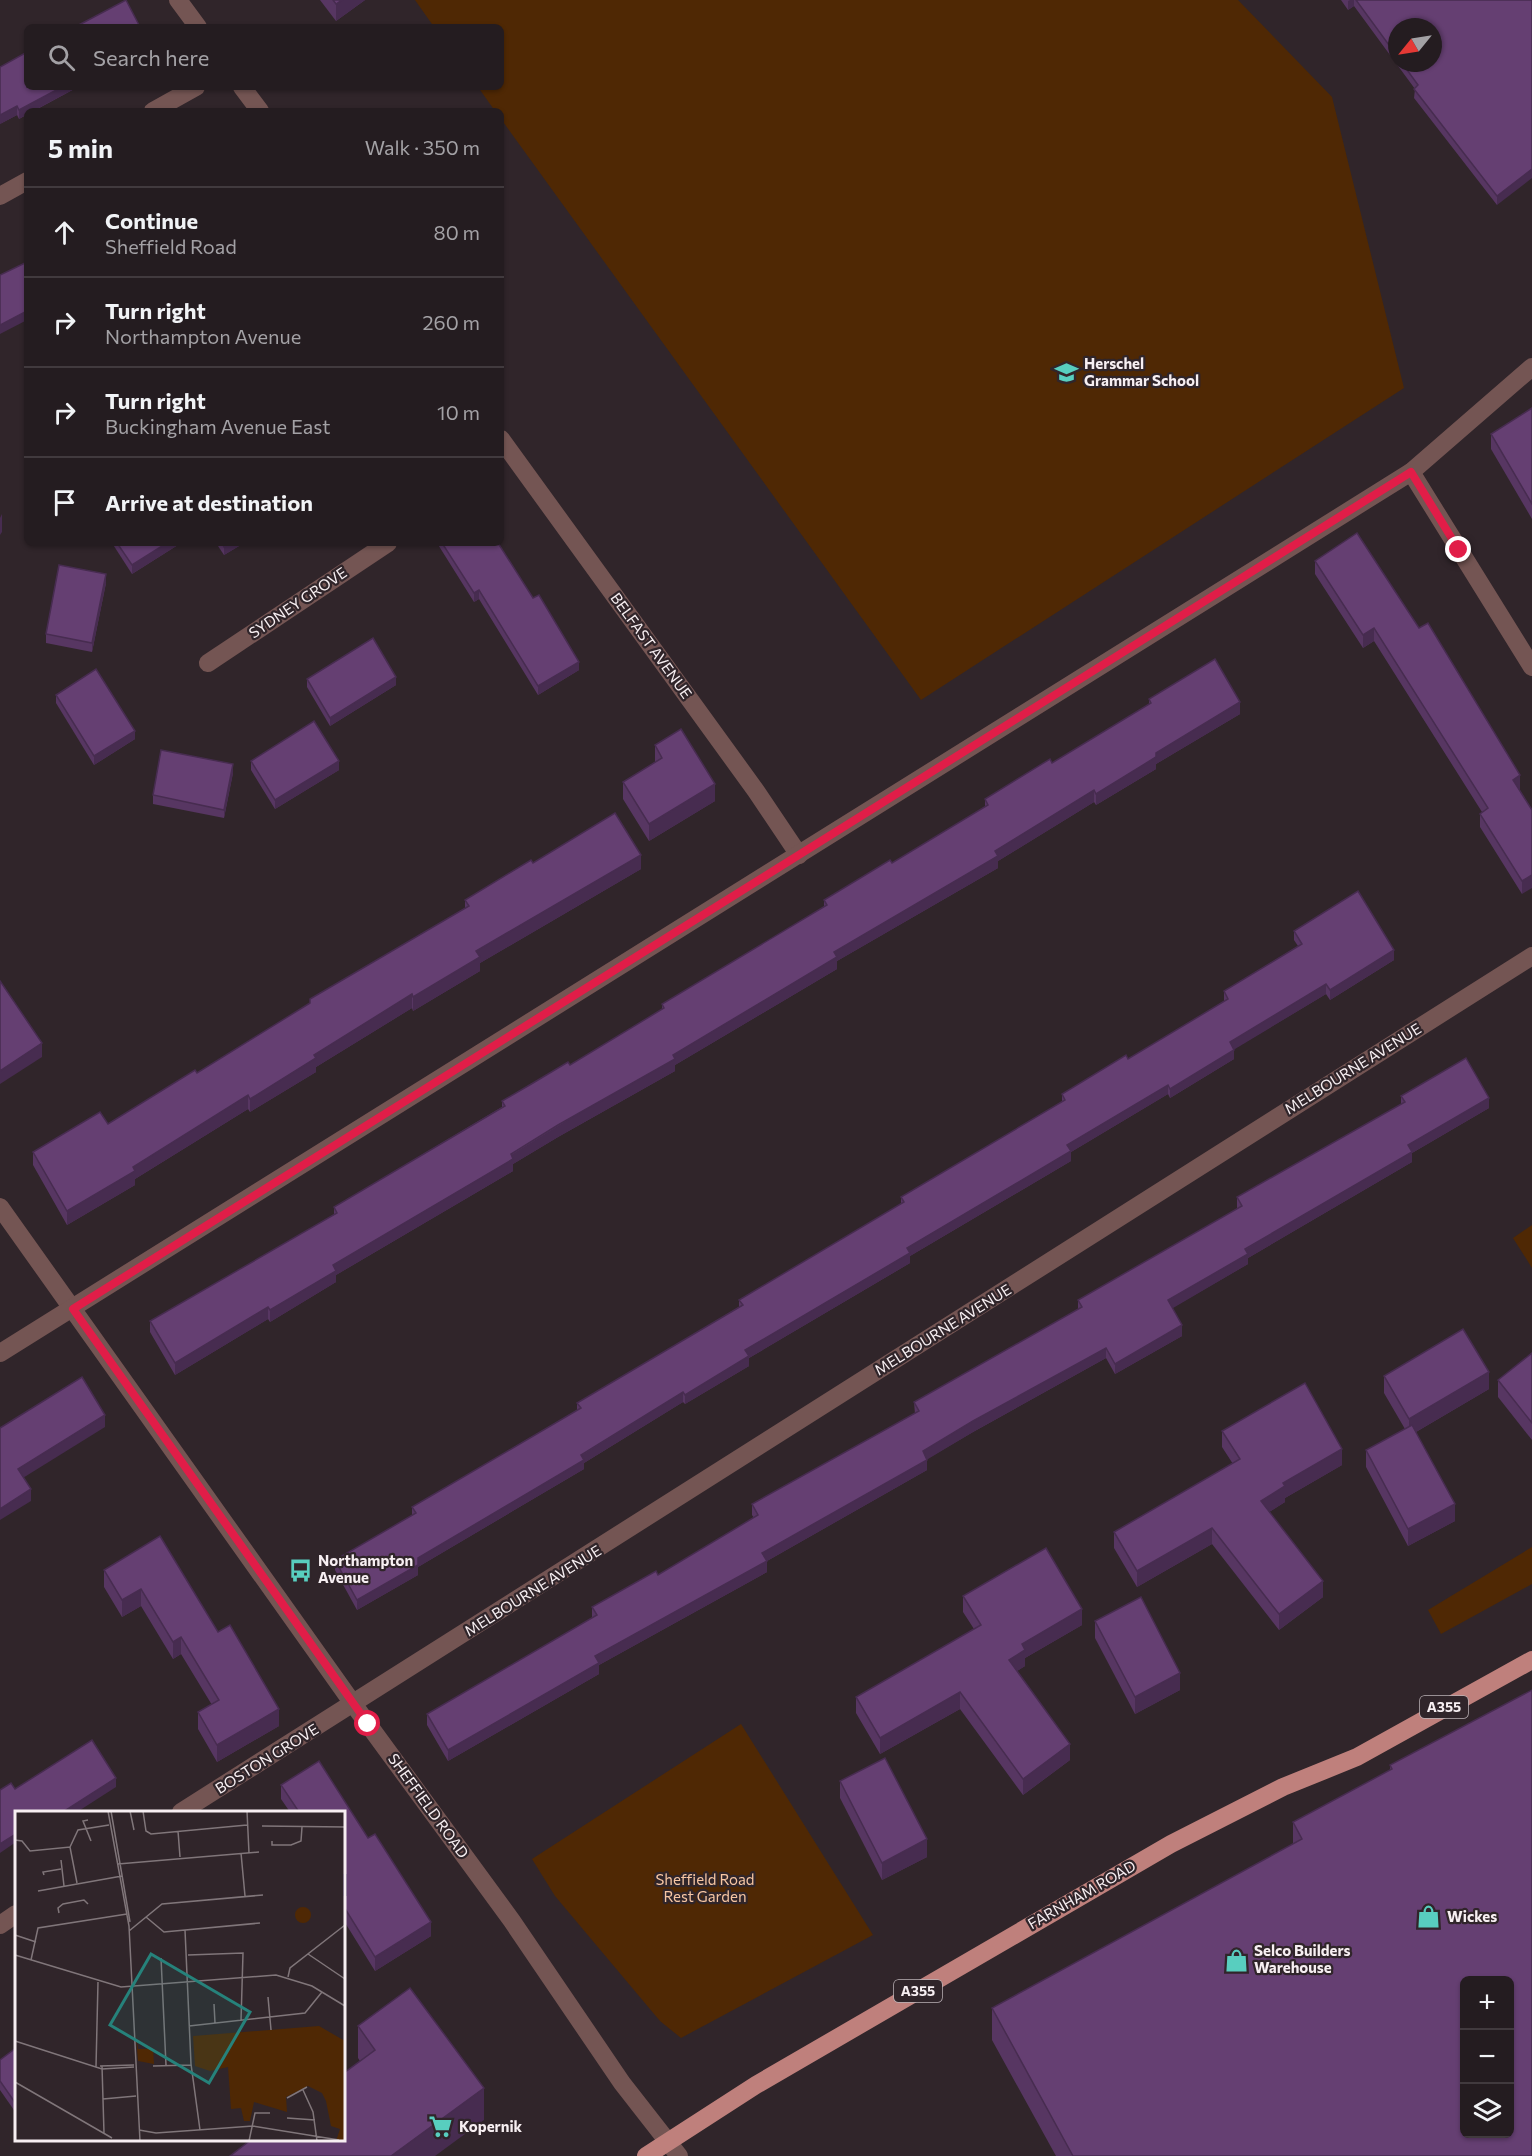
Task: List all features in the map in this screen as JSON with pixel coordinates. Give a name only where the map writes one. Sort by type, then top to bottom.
[{"type":"main road","name":"FARNHAM ROAD","points":[[646,2156],[673,2149],[756,2085],[1171,1844],[1283,1787],[1356,1757],[1532,1660]]},
{"type":"street","points":[[178,0],[196,24]]},
{"type":"street","points":[[158,108],[191,90]]},
{"type":"street","points":[[244,90],[258,108]]},
{"type":"street","points":[[0,196],[24,183]]},
{"type":"street","points":[[0,1353],[1411,472],[1532,367]]},
{"type":"street","name":"BELFAST AVENUE","points":[[508,463],[756,791],[799,855]]},
{"type":"street","points":[[1411,472],[1532,667]]},
{"type":"street","name":"SYDNEY GROVE","points":[[208,663],[384,546]]},
{"type":"street","name":"MELBOURNE AVENUE","points":[[354,1705],[1532,956]]},
{"type":"street","name":"SHEFFIELD ROAD","points":[[0,1207],[354,1705],[512,1921],[622,2083],[673,2149]]},
{"type":"street","name":"BOSTON GROVE","points":[[183,1811],[354,1705]]},
{"type":"street","points":[[0,1924],[15,1915]]},
{"type":"green space","name":"Herschel Grammar School","points":[[415,0],[1238,0],[1332,97],[1404,388],[921,700],[504,123],[504,108],[493,108],[480,90],[504,90],[504,24],[432,24]]},
{"type":"green space","points":[[1532,1225],[1532,1268],[1513,1238]]},
{"type":"green space","points":[[1532,1547],[1532,1584],[1441,1634],[1428,1610]]},
{"type":"green space","name":"Sheffield Road Rest Garden","points":[[741,1724],[873,1935],[681,2038],[660,2021],[555,1896],[532,1859]]},
{"type":"building","points":[[126,0],[138,24],[81,24]]},
{"type":"building","points":[[1356,0],[1532,0],[1532,169],[1497,196],[1414,89],[1418,85],[1409,72],[1442,72],[1442,18],[1388,18],[1388,44]]},
{"type":"building","points":[[24,54],[24,90],[56,90],[19,110],[17,106],[0,115],[0,67]]},
{"type":"building","points":[[24,263],[24,313],[0,325],[0,275]]},
{"type":"building","points":[[1532,408],[1532,504],[1491,434]]},
{"type":"building","points":[[1357,533],[1419,628],[1428,623],[1520,775],[1513,780],[1532,810],[1532,875],[1522,881],[1480,814],[1488,808],[1374,628],[1363,635],[1315,561]]},
{"type":"building","points":[[119,546],[162,546],[132,565]]},
{"type":"building","points":[[444,546],[500,546],[533,598],[539,595],[579,662],[538,686],[479,590],[474,593]]},
{"type":"building","points":[[59,565],[106,574],[92,643],[46,634]]},
{"type":"building","points":[[373,638],[396,677],[330,718],[307,679]]},
{"type":"building","points":[[1215,659],[1240,702],[1156,753],[1156,757],[1096,794],[1094,790],[995,851],[998,856],[834,952],[837,957],[673,1055],[675,1059],[558,1125],[511,1154],[513,1159],[333,1265],[336,1271],[270,1310],[268,1307],[175,1363],[150,1321],[337,1213],[334,1207],[505,1106],[502,1101],[568,1062],[570,1065],[664,1008],[662,1004],[827,905],[824,900],[890,860],[892,863],[988,805],[985,799],[1050,759],[1052,763],[1151,703],[1149,699]]},
{"type":"building","points":[[96,669],[135,731],[94,756],[56,695]]},
{"type":"building","points":[[314,721],[339,761],[275,800],[251,761]]},
{"type":"building","points":[[681,729],[715,784],[649,824],[623,782],[662,758],[655,745]]},
{"type":"building","points":[[161,750],[233,764],[224,810],[153,795]]},
{"type":"building","points":[[615,813],[641,855],[476,951],[480,957],[413,997],[412,994],[314,1055],[316,1058],[250,1099],[248,1095],[133,1167],[135,1171],[67,1211],[33,1152],[100,1112],[108,1124],[195,1070],[197,1073],[310,1003],[310,999],[469,906],[465,900],[531,860],[533,863]]},
{"type":"building","points":[[1358,891],[1394,950],[1330,990],[1326,984],[1230,1042],[1234,1050],[1170,1089],[1168,1085],[1067,1145],[1071,1151],[907,1248],[910,1253],[745,1350],[749,1356],[685,1395],[683,1392],[581,1455],[584,1460],[418,1558],[418,1565],[357,1600],[335,1560],[416,1513],[412,1507],[581,1408],[577,1403],[743,1305],[739,1300],[904,1202],[901,1197],[1065,1100],[1062,1094],[1126,1055],[1128,1059],[1228,999],[1224,991],[1302,944],[1294,931]]},
{"type":"building","points":[[0,981],[42,1043],[0,1071]]},
{"type":"building","points":[[1466,1058],[1489,1098],[1408,1145],[1412,1152],[1245,1249],[1248,1254],[1168,1300],[1182,1325],[1115,1364],[1106,1348],[973,1421],[923,1451],[927,1460],[762,1553],[767,1561],[595,1656],[599,1663],[448,1750],[427,1714],[597,1615],[592,1607],[656,1571],[658,1575],[758,1515],[752,1504],[919,1411],[914,1402],[1082,1307],[1078,1300],[1242,1206],[1237,1197],[1405,1102],[1401,1096]]},
{"type":"building","points":[[1463,1329],[1489,1372],[1409,1419],[1384,1376]]},
{"type":"building","points":[[1532,1353],[1532,1423],[1498,1380]]},
{"type":"building","points":[[82,1377],[105,1415],[18,1469],[31,1489],[0,1509],[0,1428]]},
{"type":"building","points":[[1305,1383],[1342,1449],[1283,1483],[1285,1486],[1261,1501],[1323,1581],[1279,1614],[1212,1528],[1137,1571],[1114,1532],[1240,1459],[1222,1431]]},
{"type":"building","points":[[1412,1425],[1455,1504],[1408,1529],[1366,1450]]},
{"type":"building","points":[[160,1536],[218,1632],[230,1625],[279,1709],[217,1745],[198,1712],[219,1700],[181,1637],[173,1642],[141,1589],[122,1600],[104,1570]]},
{"type":"building","points":[[1046,1548],[1082,1609],[1022,1644],[1025,1650],[1009,1660],[1070,1744],[1023,1779],[960,1692],[880,1738],[856,1697],[981,1625],[963,1596]]},
{"type":"building","points":[[1141,1597],[1180,1673],[1135,1697],[1095,1621]]},
{"type":"building","points":[[1532,1690],[1532,2156],[1073,2156],[992,2008],[1302,1839],[1293,1822],[1392,1769],[1390,1765]]},
{"type":"building","points":[[92,1740],[116,1778],[65,1811],[15,1811],[15,1835],[0,1844],[0,1790],[11,1783],[15,1789]]},
{"type":"building","points":[[885,1758],[927,1839],[882,1863],[840,1781]]},
{"type":"building","points":[[319,1761],[368,1838],[375,1834],[431,1922],[375,1957],[345,1909],[345,1811],[298,1811],[281,1785]]},
{"type":"building","points":[[410,1988],[484,2088],[391,2156],[230,2156],[249,2141],[345,2141],[345,2072],[375,2050],[358,2026]]},
{"type":"building","points":[[15,2049],[15,2103],[0,2081],[0,2060]]},
{"type":"place","name":"Herschel Grammar School","points":[[1066,373]]},
{"type":"place","name":"Northampton Avenue","points":[[300,1570]]},
{"type":"place","name":"Wickes","points":[[1429,1917]]},
{"type":"place","name":"Selco Builders Warehouse","points":[[1236,1960]]},
{"type":"place","name":"Kopernik","points":[[441,2127]]},
{"type":"route","points":[[368,1724],[73,1309],[1411,472],[1459,550]]}]
